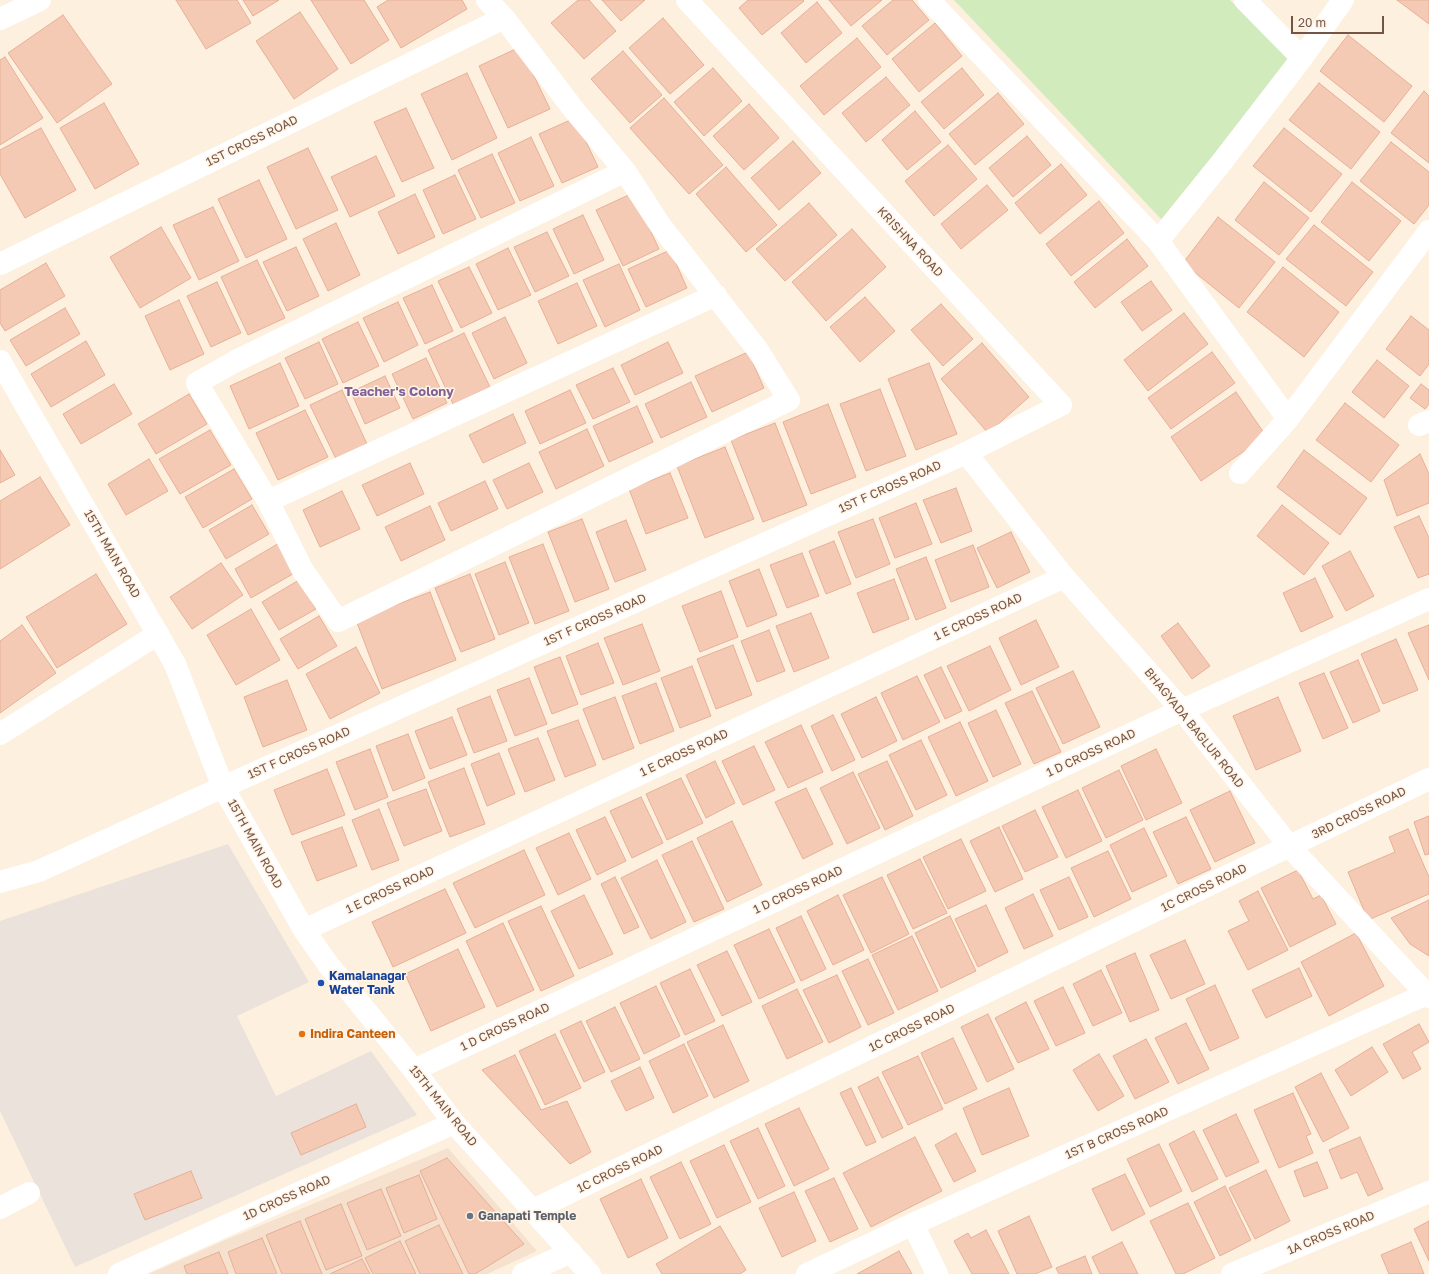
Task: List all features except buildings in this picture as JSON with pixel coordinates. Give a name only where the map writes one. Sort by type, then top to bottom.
[{"type":"street","points":[[0,19],[40,0]]},
{"type":"street","points":[[487,0],[504,18],[574,110],[626,171],[660,225],[757,349],[789,400],[338,621],[302,569],[268,501],[197,383],[243,358],[626,171]]},
{"type":"street","name":"KRISHNA ROAD","points":[[687,0],[1061,406],[966,453]]},
{"type":"street","points":[[928,0],[1158,241],[1288,419]]},
{"type":"street","points":[[1245,0],[1302,58]]},
{"type":"street","points":[[1158,241],[1221,163],[1302,58],[1343,0]]},
{"type":"street","name":"1ST CROSS ROAD","points":[[0,264],[504,18]]},
{"type":"street","points":[[1240,473],[1288,419],[1429,231]]},
{"type":"street","points":[[268,501],[716,295]]},
{"type":"street","name":"15TH MAIN ROAD","points":[[0,361],[175,664],[223,787],[304,930],[327,964],[414,1070],[454,1123],[590,1274]]},
{"type":"street","name":"BHAGYADA BAGLUR ROAD","points":[[966,453],[1064,577],[1182,710],[1290,847],[1428,994]]},
{"type":"street","name":"1ST F CROSS ROAD","points":[[0,882],[39,871],[966,453]]},
{"type":"street","name":"1 E CROSS ROAD","points":[[304,930],[1064,577]]},
{"type":"street","name":"1 D CROSS ROAD","points":[[414,1070],[1182,710],[1429,599]]},
{"type":"street","points":[[0,734],[158,634]]},
{"type":"street","name":"3RD CROSS ROAD","points":[[1290,847],[1429,779]]},
{"type":"street","name":"1C CROSS ROAD","points":[[533,1210],[1290,847]]},
{"type":"street","name":"1ST B CROSS ROAD","points":[[807,1274],[913,1224],[1428,994]]},
{"type":"street","name":"1D CROSS ROAD","points":[[119,1274],[454,1123]]},
{"type":"street","name":"1A CROSS ROAD","points":[[1232,1274],[1429,1192]]},
{"type":"street","points":[[0,1208],[29,1193]]},
{"type":"street","points":[[913,1224],[937,1274]]},
{"type":"street","points":[[523,1274],[571,1252]]},
{"type":"shaded area","points":[[228,844],[309,982],[237,1016],[276,1096],[371,1051],[417,1115],[75,1267],[0,1111],[0,921]]},
{"type":"shaded area","points":[[448,1148],[537,1251],[487,1274],[149,1274],[223,1241]]},
{"type":"green space","points":[[954,0],[1230,0],[1289,60],[1162,220]]},
{"type":"place","name":"Kamalanagar Water Tank","points":[[321,983]]},
{"type":"place","name":"Indira Canteen","points":[[302,1034]]},
{"type":"place","name":"Ganapati Temple","points":[[470,1216]]},
{"type":"district","name":"Teacher's Colony","points":[[399,392]]}]
